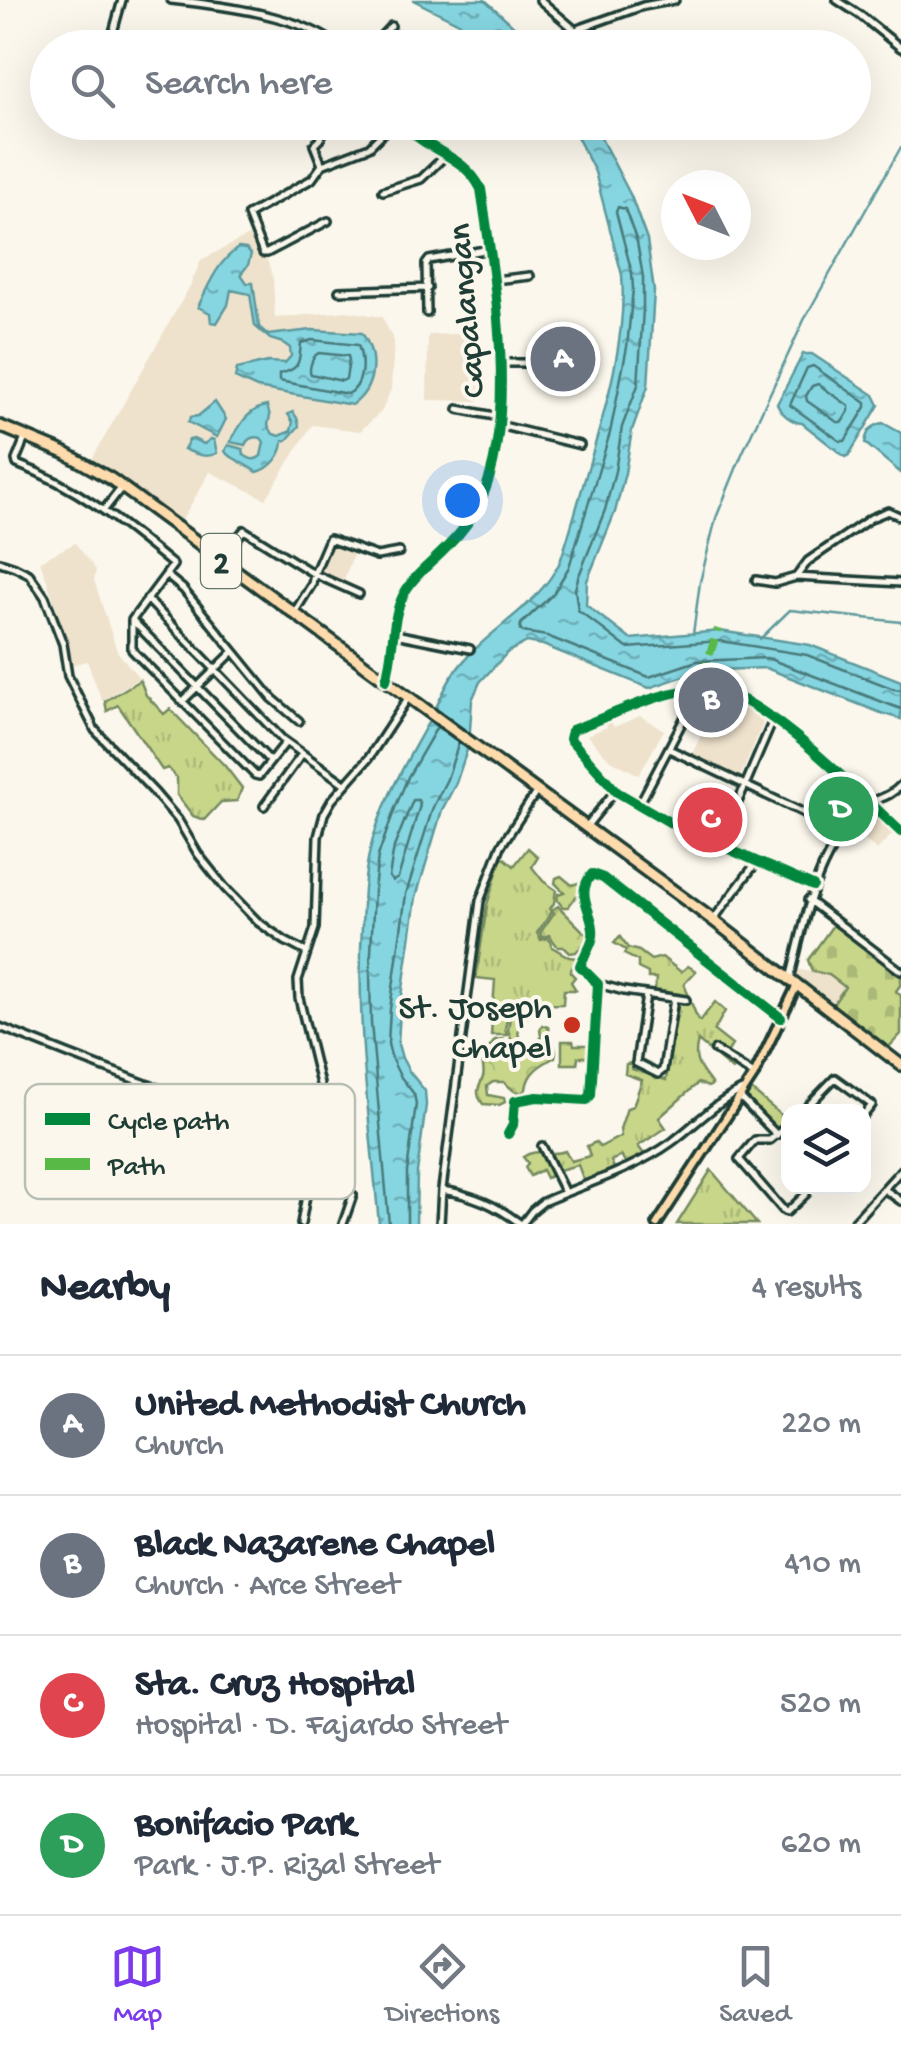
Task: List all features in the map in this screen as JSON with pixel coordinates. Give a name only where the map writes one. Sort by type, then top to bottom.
[{"type":"highway","name":"2","points":[[0,426],[91,466],[122,487],[712,920],[901,1065]]},
{"type":"main road","points":[[657,1224],[754,1076],[782,1018],[794,982]]},
{"type":"street","points":[[114,30],[122,0]]},
{"type":"street","points":[[171,0],[271,17],[310,30]]},
{"type":"street","points":[[540,0],[575,30],[629,10],[675,0]]},
{"type":"street","points":[[837,0],[901,48]]},
{"type":"street","points":[[387,30],[391,26]]},
{"type":"street","points":[[319,140],[314,146],[322,165]]},
{"type":"street","points":[[240,220],[312,179],[322,165],[369,147],[376,140]]},
{"type":"street","name":"Capalangan","points":[[386,680],[401,599],[412,581],[450,545],[480,504],[489,483],[500,420],[501,363],[481,189],[462,164],[420,140]]},
{"type":"street","points":[[383,191],[421,178],[446,156]]},
{"type":"street","points":[[248,215],[262,253],[328,222]]},
{"type":"street","points":[[427,313],[429,260],[490,249]]},
{"type":"street","points":[[494,280],[530,276]]},
{"type":"street","points":[[339,291],[428,288]]},
{"type":"street","points":[[501,363],[548,363]]},
{"type":"street","points":[[458,409],[580,445]]},
{"type":"street","points":[[25,436],[16,464],[67,486],[173,565],[132,620],[132,650],[254,775],[259,776],[286,742]]},
{"type":"street","points":[[104,510],[122,487]]},
{"type":"street","points":[[796,577],[808,561],[871,518],[888,512],[901,516]]},
{"type":"street","points":[[219,560],[244,530],[314,574],[358,594]]},
{"type":"street","points":[[294,613],[312,584],[329,538],[377,556],[399,552]]},
{"type":"street","points":[[0,562],[29,574],[45,597],[63,644],[68,676],[96,730],[156,793],[225,888],[258,922],[306,952]]},
{"type":"street","points":[[166,575],[183,589],[272,698],[299,721]]},
{"type":"street","points":[[756,580],[775,583],[796,577],[901,584]]},
{"type":"street","points":[[148,599],[286,742],[346,784]]},
{"type":"street","points":[[132,620],[270,762]]},
{"type":"street","points":[[395,634],[470,648]]},
{"type":"street","points":[[183,702],[234,652]]},
{"type":"street","points":[[813,886],[719,846],[616,791],[570,739],[572,730],[680,692],[712,689],[734,695],[774,718],[901,832]]},
{"type":"street","points":[[639,805],[698,691]]},
{"type":"street","points":[[320,1084],[298,980],[315,928],[318,837],[332,800],[368,759],[409,696]]},
{"type":"street","points":[[719,846],[774,718]]},
{"type":"street","points":[[669,749],[842,831]]},
{"type":"street","points":[[264,806],[302,754]]},
{"type":"street","points":[[794,982],[808,900],[842,831],[869,802],[886,798],[901,785]]},
{"type":"street","points":[[440,1224],[480,901],[501,846],[534,790]]},
{"type":"street","points":[[586,828],[616,791]]},
{"type":"street","points":[[712,920],[756,862]]},
{"type":"street","points":[[686,1000],[624,992],[598,984],[580,966],[593,936],[584,899],[587,879],[592,874],[782,1018]]},
{"type":"street","points":[[808,900],[901,971]]},
{"type":"street","points":[[508,1134],[513,1125],[515,1101],[537,1097],[588,1100],[592,1095],[598,984]]},
{"type":"street","points":[[646,995],[636,1064],[658,1074],[664,1070],[674,999]]},
{"type":"street","points":[[0,1027],[147,1084]]},
{"type":"street","points":[[716,1050],[754,1076]]},
{"type":"street","points":[[810,1104],[835,1078],[869,1104]]},
{"type":"street","points":[[442,1190],[489,1202],[522,1224],[543,1202],[640,1162],[673,1141],[709,1110],[745,1089]]},
{"type":"street","points":[[740,1097],[776,1136]]},
{"type":"street","points":[[781,1131],[770,1140],[754,1140],[739,1159],[784,1211],[806,1194]]},
{"type":"street","points":[[542,1146],[565,1192]]},
{"type":"street","points":[[852,1224],[901,1170]]},
{"type":"street","points":[[884,1189],[901,1202]]},
{"type":"street","points":[[301,1224],[306,1199]]},
{"type":"street","points":[[344,1224],[351,1199]]},
{"type":"shaded area","points":[[254,233],[273,278],[275,318],[347,311],[382,317],[394,341],[391,389],[382,411],[360,431],[312,425],[266,499],[210,472],[179,525],[91,461],[201,260]]},
{"type":"shaded area","points":[[478,333],[479,401],[427,400],[428,335]]},
{"type":"shaded area","points":[[330,540],[355,550],[343,582],[316,569]]},
{"type":"shaded area","points":[[75,543],[96,570],[94,580],[117,651],[139,678],[102,701],[87,661],[71,665],[40,561]]},
{"type":"shaded area","points":[[722,696],[761,716],[763,724],[739,780],[690,757]]},
{"type":"shaded area","points":[[640,716],[664,730],[639,775],[609,759],[587,735],[607,727],[605,721],[610,719],[614,727]]},
{"type":"shaded area","points":[[706,802],[728,811],[715,840],[693,829]]},
{"type":"shaded area","points":[[873,811],[895,831],[877,850],[855,832]]},
{"type":"shaded area","points":[[794,969],[829,975],[845,988],[832,1006],[793,979]]},
{"type":"green space","points":[[140,680],[146,695],[164,714],[170,709],[225,766],[242,788],[237,801],[221,802],[204,820],[193,816],[177,795],[177,778],[168,768],[162,770],[118,705],[107,711],[105,701]]},
{"type":"green space","points":[[846,785],[860,801],[837,828],[824,818]]},
{"type":"green space","points":[[528,848],[538,857],[532,867],[556,890],[551,913],[537,933],[541,940],[548,938],[552,947],[577,958],[570,972],[575,977],[571,982],[576,990],[564,990],[563,1004],[515,1005],[509,1009],[507,1035],[491,1035],[495,980],[476,978],[487,905],[502,856],[514,866]]},
{"type":"green space","points":[[561,876],[572,885],[578,883],[581,890],[568,907],[557,900],[558,894],[564,892],[555,883]]},
{"type":"green space","points":[[558,906],[587,935],[576,952],[558,947],[549,935],[542,938],[540,933]]},
{"type":"green space","points":[[833,925],[901,975],[896,991],[901,996],[901,1034],[887,1049],[832,1006],[845,987],[829,975],[812,971],[808,960]]},
{"type":"green space","points":[[620,937],[628,948],[651,960],[662,957],[681,972],[688,966],[696,971],[684,984],[698,1020],[715,1002],[725,1011],[714,1031],[732,1045],[727,1053],[737,1063],[732,1070],[698,1041],[697,1060],[712,1085],[698,1083],[659,1118],[666,1128],[638,1146],[644,1154],[626,1164],[621,1156],[611,1161],[615,1170],[584,1181],[578,1165],[555,1171],[546,1178],[542,1170],[530,1176],[523,1157],[528,1154],[565,1151],[571,1161],[590,1156],[587,1146],[596,1142],[600,1147],[621,1136],[627,1108],[633,1106],[642,1080],[625,1074],[626,1064],[666,1080],[680,994],[655,990],[656,978],[648,978],[648,973],[638,968],[638,961],[614,943]]},
{"type":"green space","points":[[529,1007],[532,1014],[520,1024],[519,1039],[526,1050],[538,1050],[542,1025],[548,1027],[555,1057],[532,1073],[521,1093],[504,1082],[493,1082],[487,1086],[488,1095],[504,1098],[505,1102],[483,1104],[478,1093],[484,1075],[482,1058],[495,1040],[503,1039],[505,1046],[497,1058],[502,1060],[510,1052],[511,1011]]},
{"type":"green space","points":[[562,1041],[590,1045],[589,1057],[578,1057],[577,1064],[562,1064]]},
{"type":"green space","points":[[749,1088],[781,1115],[781,1125],[777,1129],[743,1097]]},
{"type":"green space","points":[[711,1170],[757,1224],[677,1224]]},
{"type":"water","points":[[413,0],[485,0],[518,30],[473,30]]},
{"type":"water","points":[[579,140],[602,140],[631,196],[647,240],[654,291],[648,386],[632,430],[615,512],[587,581],[586,605],[630,639],[720,631],[810,645],[901,681],[901,719],[766,668],[699,671],[649,688],[543,645],[527,642],[508,652],[480,682],[472,700],[469,744],[442,810],[416,897],[398,1044],[409,1071],[425,1091],[416,1224],[379,1224],[361,1001],[366,869],[388,799],[451,678],[477,647],[537,595],[560,562],[602,420],[621,322],[622,275],[595,172]]},
{"type":"water","points":[[238,248],[251,254],[241,274],[247,283],[253,283],[259,327],[268,335],[312,330],[362,333],[371,352],[372,372],[366,390],[352,405],[257,388],[235,378],[237,369],[268,362],[285,363],[291,356],[290,348],[270,339],[255,326],[250,294],[231,290],[228,305],[217,323],[211,322],[210,313],[198,307],[219,267]]},
{"type":"water","points":[[803,354],[812,354],[874,395],[879,405],[845,457],[802,423],[787,417],[777,404]]},
{"type":"water","points":[[215,402],[226,419],[217,437],[188,422]]},
{"type":"water","points":[[267,406],[268,425],[273,434],[280,436],[291,431],[293,422],[288,414],[293,412],[299,426],[283,441],[275,460],[257,472],[225,451],[228,445],[243,449],[251,459],[261,456],[261,438],[251,438],[245,445],[230,442],[249,414]]},
{"type":"water","points":[[883,423],[901,433],[901,473],[865,443],[870,430]]},
{"type":"water","points":[[193,439],[204,444],[214,440],[217,453],[205,456],[184,449]]},
{"type":"waterway","points":[[693,634],[700,582],[716,518],[742,454],[805,318],[901,147]]},
{"type":"waterway","points":[[760,639],[790,610],[901,622]]},
{"type":"marked path","points":[[703,676],[718,629]]},
{"type":"cycle path","points":[[386,680],[398,607],[416,577],[447,547],[475,511],[493,465],[499,427],[497,303],[481,189],[465,168],[422,140]]},
{"type":"cycle path","points":[[813,886],[676,826],[617,792],[570,739],[572,730],[677,692],[712,689],[733,695],[811,748],[901,832]]},
{"type":"cycle path","points":[[508,1134],[513,1125],[515,1101],[537,1097],[587,1100],[591,1095],[598,984],[580,966],[593,936],[585,897],[592,874],[603,878],[781,1018]]},
{"type":"place","name":"United Methodist Church","points":[[563,359]]},
{"type":"place","name":"Black Nazarene Chapel","points":[[711,700]]},
{"type":"place","name":"Bonifacio Park","points":[[841,809]]},
{"type":"place","name":"Sta. Cruz Hospital","points":[[710,820]]},
{"type":"place","name":"St. Joseph Chapel","points":[[572,1025]]}]
